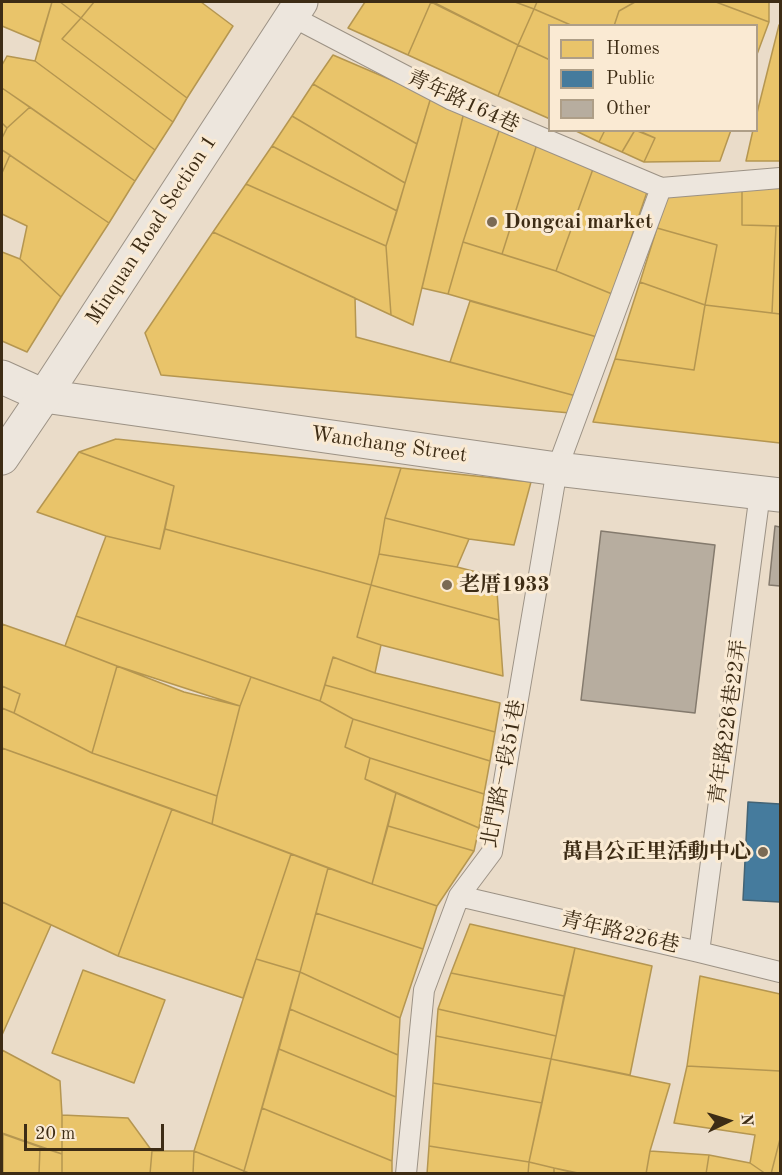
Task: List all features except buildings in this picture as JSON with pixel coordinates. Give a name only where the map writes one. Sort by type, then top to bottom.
[{"type":"street","name":"Minquan Road Section 1","points":[[2,458],[296,8]]},
{"type":"street","name":"Wanchang Street","points":[[2,377],[44,396],[557,470],[770,494]]},
{"type":"lane","name":"青年路164巷","points":[[296,8],[450,99],[661,188],[780,178]]},
{"type":"lane","name":"北門路一段51巷","points":[[406,1173],[424,990],[459,896],[492,852],[557,470],[661,188]]},
{"type":"lane","name":"青年路226巷22弄","points":[[699,952],[770,494]]},
{"type":"lane","name":"青年路226巷","points":[[459,896],[780,972]]},
{"type":"place","name":"Dongcai market","points":[[492,222]]},
{"type":"place","name":"老厝1933","points":[[447,585]]},
{"type":"place","name":"萬昌公正里活動中心","points":[[763,852]]}]
